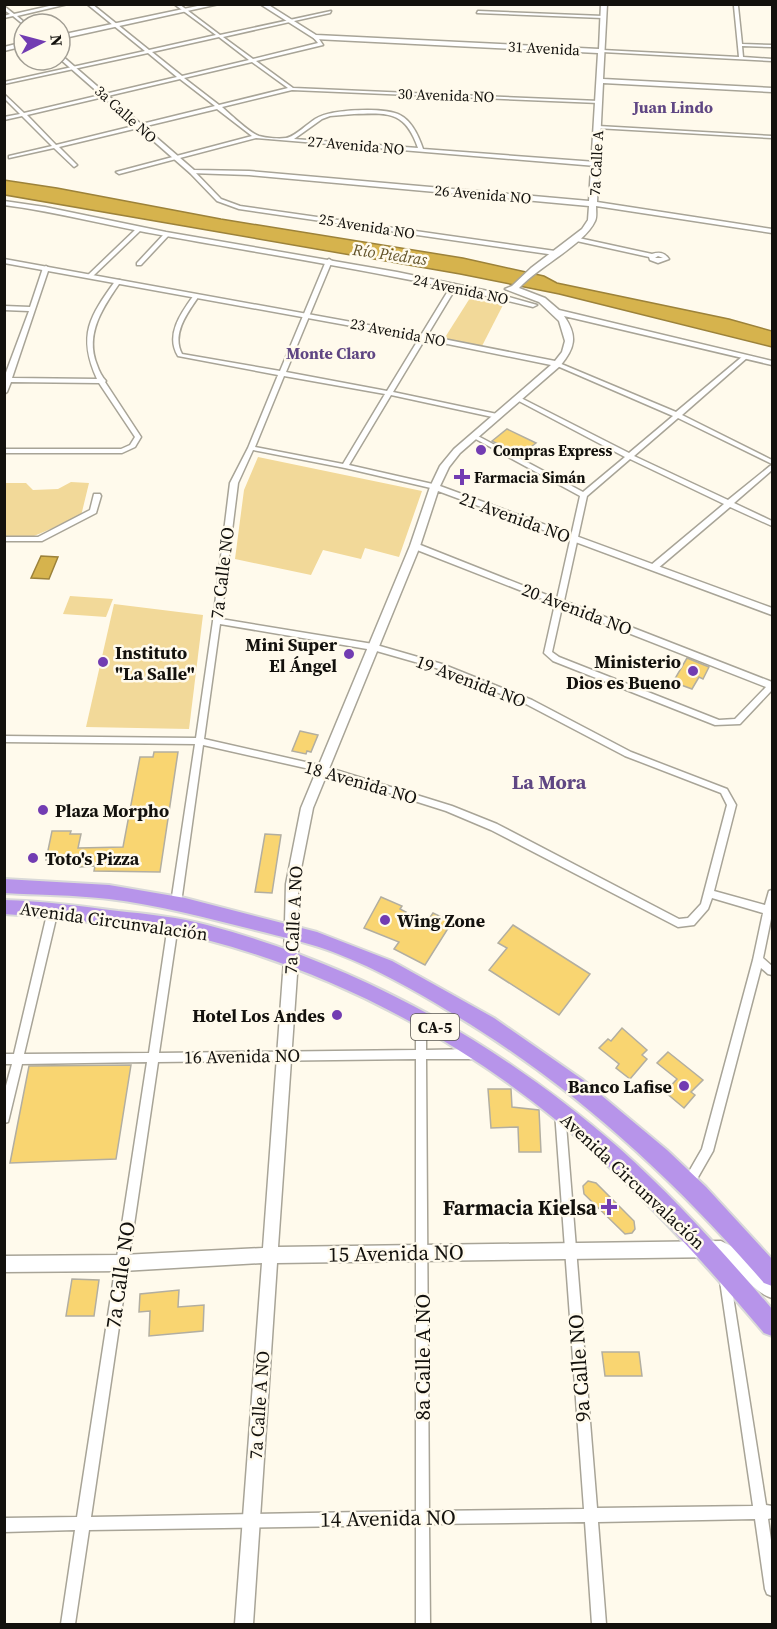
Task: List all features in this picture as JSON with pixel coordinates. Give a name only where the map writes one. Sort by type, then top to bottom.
[{"type":"highway","name":"Avenida Circunvalación","points":[[4,886],[107,892],[176,903],[289,931],[384,964],[467,1012],[557,1071],[689,1182],[772,1275]]},
{"type":"highway","name":"Avenida Circunvalación","points":[[4,907],[53,910],[146,922],[245,943],[337,977],[420,1018],[479,1054],[560,1112],[650,1192],[706,1249],[772,1325]]},
{"type":"street","points":[[28,12],[66,4]]},
{"type":"street","points":[[89,4],[256,137]]},
{"type":"street","points":[[176,4],[292,89]]},
{"type":"street","points":[[72,35],[217,4]]},
{"type":"street","points":[[4,119],[321,45],[315,37],[262,4]]},
{"type":"street","name":"7a Calle A","points":[[516,288],[530,271],[574,240],[592,220],[604,4]]},
{"type":"street","points":[[736,6],[741,58]]},
{"type":"street","points":[[4,83],[330,12]]},
{"type":"street","points":[[478,12],[603,17]]},
{"type":"street","name":"31 Avenida","points":[[315,37],[772,60]]},
{"type":"street","points":[[740,45],[772,46]]},
{"type":"street","name":"3a Calle NO","points":[[73,68],[192,172]]},
{"type":"street","points":[[600,81],[772,90]]},
{"type":"street","name":"30 Avenida NO","points":[[11,157],[292,89],[599,102]]},
{"type":"street","points":[[4,95],[74,165]]},
{"type":"street","points":[[290,140],[324,116],[393,114],[402,120],[416,137],[421,151]]},
{"type":"street","points":[[598,126],[772,137]]},
{"type":"street","name":"27 Avenida NO","points":[[119,172],[256,137],[596,164]]},
{"type":"street","name":"26 Avenida NO","points":[[192,172],[249,173],[594,204],[772,231]]},
{"type":"street","name":"25 Avenida NO","points":[[192,172],[219,200],[239,207],[555,253]]},
{"type":"street","name":"24 Avenida NO","points":[[6,206],[329,261],[478,290],[557,312],[772,363]]},
{"type":"street","points":[[90,276],[138,230]]},
{"type":"street","points":[[139,264],[167,234]]},
{"type":"street","points":[[574,240],[652,256]]},
{"type":"street","name":"23 Avenida NO","points":[[4,261],[423,337],[557,364],[677,416],[772,462]]},
{"type":"street","name":"7a Calle NO","points":[[176,903],[217,621],[234,483],[251,448],[329,261]]},
{"type":"street","points":[[4,392],[46,268]]},
{"type":"street","points":[[4,451],[122,451],[133,446],[138,437],[92,365],[88,349],[90,332],[99,307],[118,282]]},
{"type":"street","points":[[345,466],[454,286]]},
{"type":"street","points":[[478,290],[516,288],[522,294],[541,300],[557,312]]},
{"type":"street","points":[[196,296],[187,308],[177,334],[175,347],[180,355],[389,393],[497,416]]},
{"type":"street","points":[[4,308],[31,309]]},
{"type":"street","name":"7a Calle A NO","points":[[244,1624],[291,960],[289,931],[292,884],[299,844],[308,808],[323,769],[445,466],[457,451],[557,364],[568,349],[570,336],[557,312]]},
{"type":"street","points":[[745,357],[584,495],[558,601],[548,653],[556,659],[718,723],[737,722],[772,685]]},
{"type":"street","points":[[6,381],[103,381]]},
{"type":"street","points":[[518,398],[629,456],[772,524]]},
{"type":"street","points":[[474,436],[584,495]]},
{"type":"street","name":"21 Avenida NO","points":[[251,448],[345,466],[435,488],[772,612]]},
{"type":"street","points":[[654,567],[772,467]]},
{"type":"street","points":[[4,539],[39,539],[93,511],[97,496]]},
{"type":"street","name":"20 Avenida NO","points":[[414,546],[772,685]]},
{"type":"street","name":"19 Avenida NO","points":[[217,621],[373,647],[439,666],[529,702],[628,754],[724,791],[732,805],[708,893]]},
{"type":"street","name":"18 Avenida NO","points":[[4,739],[198,741],[323,769],[449,808],[494,827],[678,923],[691,921],[705,906],[708,893]]},
{"type":"street","points":[[708,893],[768,910]]},
{"type":"street","points":[[689,1182],[707,1151],[758,960],[772,894]]},
{"type":"street","points":[[4,1118],[53,910]]},
{"type":"street","name":"7a Calle NO","points":[[69,1624],[172,928]]},
{"type":"street","points":[[758,960],[772,971]]},
{"type":"street","name":"8a Calle A NO","points":[[420,1018],[423,1624]]},
{"type":"street","name":"16 Avenida NO","points":[[4,1059],[479,1054]]},
{"type":"street","name":"9a Calle NO","points":[[560,1112],[599,1624]]},
{"type":"street","name":"15 Avenida NO","points":[[4,1264],[122,1263],[270,1255],[721,1249],[736,1256],[764,1286],[772,1290]]},
{"type":"street","points":[[725,1270],[767,1512],[772,1589]]},
{"type":"street","name":"14 Avenida NO","points":[[4,1525],[767,1512]]},
{"type":"shaded area","points":[[470,298],[503,305],[482,346],[444,339]]},
{"type":"shaded area","points":[[258,457],[422,491],[399,557],[365,548],[361,559],[323,550],[311,575],[235,559],[244,490]]},
{"type":"shaded area","points":[[71,482],[89,483],[81,516],[34,536],[5,536],[5,483],[26,483],[33,490],[58,489]]},
{"type":"shaded area","points":[[70,596],[113,599],[106,617],[63,614]]},
{"type":"shaded area","points":[[114,604],[203,615],[189,729],[86,727]]},
{"type":"water","name":"Río Piedras","points":[[4,180],[221,219],[463,258],[544,276],[557,283],[729,319],[772,331],[772,347],[559,294],[460,274],[5,195]]},
{"type":"water","points":[[41,556],[58,557],[49,579],[31,578]]},
{"type":"building","points":[[507,429],[536,443],[520,455],[492,441]]},
{"type":"building","name":"Ministerio Dios es Bueno","points":[[687,658],[709,667],[703,679],[699,677],[692,689],[673,682]]},
{"type":"building","points":[[300,731],[318,735],[311,752],[307,751],[306,754],[292,751]]},
{"type":"building","points":[[154,752],[178,752],[160,872],[94,871],[95,866],[80,867],[81,859],[46,860],[52,831],[71,831],[70,834],[81,834],[78,848],[123,847],[140,757],[153,757]]},
{"type":"building","points":[[265,834],[281,835],[272,893],[255,892]]},
{"type":"building","points":[[381,897],[402,906],[400,909],[406,912],[404,916],[424,926],[433,913],[452,922],[425,965],[394,949],[399,942],[364,928]]},
{"type":"building","points":[[513,925],[590,974],[559,1015],[489,970],[507,948],[498,943]]},
{"type":"building","points":[[622,1028],[647,1050],[642,1055],[647,1059],[630,1079],[616,1068],[619,1064],[599,1048],[608,1039],[611,1041]]},
{"type":"building","name":"Banco Lafise","points":[[668,1052],[703,1080],[691,1092],[695,1095],[684,1108],[665,1092],[677,1079],[657,1063]]},
{"type":"building","points":[[131,1065],[116,1159],[10,1163],[29,1066]]},
{"type":"building","points":[[488,1089],[511,1089],[512,1107],[539,1110],[541,1152],[519,1152],[518,1127],[491,1128]]},
{"type":"building","name":"Farmacia Kielsa","points":[[588,1181],[596,1183],[634,1221],[635,1229],[632,1233],[625,1234],[584,1194],[583,1186]]},
{"type":"building","points":[[72,1279],[99,1280],[94,1316],[66,1316]]},
{"type":"building","points":[[179,1290],[178,1307],[204,1305],[203,1331],[149,1336],[150,1311],[139,1312],[140,1294]]},
{"type":"building","points":[[602,1352],[639,1352],[642,1376],[605,1376]]},
{"type":"place","name":"Compras Express","points":[[481,450]]},
{"type":"place","name":"Farmacia Simán","points":[[462,477]]},
{"type":"place","name":"Mini Super El Ángel","points":[[349,654]]},
{"type":"place","name":"Instituto \"La Salle\"","points":[[103,662]]},
{"type":"place","name":"Ministerio Dios es Bueno","points":[[693,671]]},
{"type":"place","name":"Plaza Morpho","points":[[43,810]]},
{"type":"place","name":"Toto's Pizza","points":[[33,858]]},
{"type":"place","name":"Wing Zone","points":[[385,920]]},
{"type":"place","name":"Hotel Los Andes","points":[[337,1015]]},
{"type":"place","name":"Banco Lafise","points":[[684,1086]]},
{"type":"place","name":"Farmacia Kielsa","points":[[609,1207]]},
{"type":"district","name":"Juan Lindo","points":[[673,107]]},
{"type":"district","name":"Monte Claro","points":[[331,353]]},
{"type":"district","name":"La Mora","points":[[549,782]]}]
